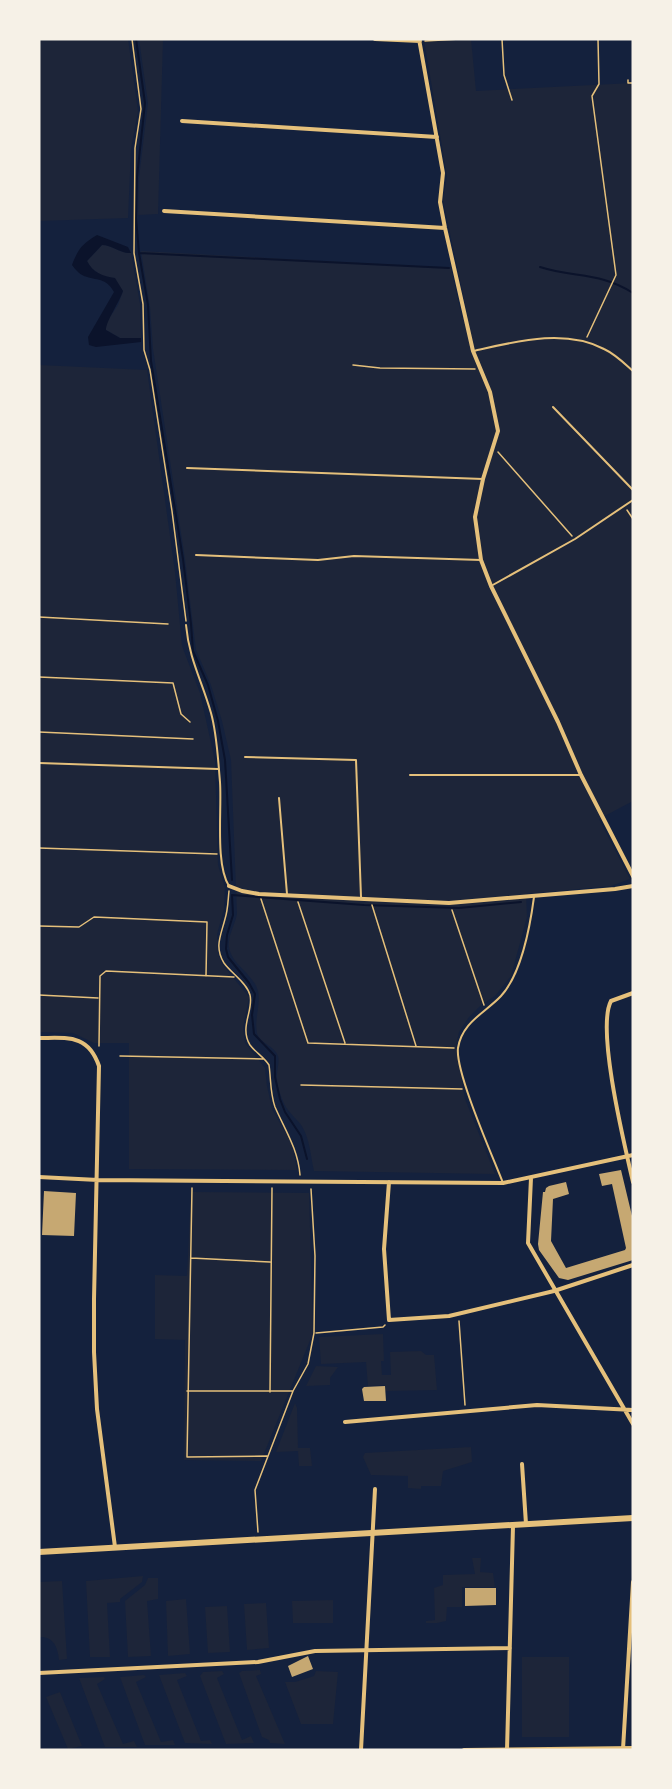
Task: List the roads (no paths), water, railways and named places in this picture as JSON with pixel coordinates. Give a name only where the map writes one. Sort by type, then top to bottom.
[{"type":"main road","points":[[39,1552],[633,1518]]},
{"type":"street","points":[[375,39],[419,40],[443,173],[440,202],[445,228],[472,351],[490,392],[498,430],[483,479],[475,517],[482,560],[491,586],[558,722],[581,775],[633,876]]},
{"type":"street","points":[[182,121],[437,136]]},
{"type":"street","points":[[164,211],[445,228]]},
{"type":"street","points":[[229,886],[242,891],[287,895],[449,903],[615,890],[633,886]]},
{"type":"street","points":[[633,993],[611,1000],[608,1010],[609,1065],[633,1182]]},
{"type":"street","points":[[39,1038],[79,1040],[91,1050],[99,1066],[94,1299],[95,1364],[97,1409],[115,1547]]},
{"type":"street","points":[[39,1177],[98,1180],[503,1183],[633,1155]]},
{"type":"street","points":[[531,1178],[528,1243],[633,1424]]},
{"type":"street","points":[[389,1182],[384,1249],[389,1320],[457,1314],[554,1291],[633,1265]]},
{"type":"street","points":[[345,1422],[537,1405],[633,1410]]},
{"type":"street","points":[[522,1464],[525,1524]]},
{"type":"street","points":[[361,1750],[375,1489]]},
{"type":"street","points":[[507,1750],[513,1525]]},
{"type":"street","points":[[623,1749],[633,1582]]},
{"type":"street","points":[[39,1673],[258,1662],[315,1651],[510,1648]]},
{"type":"street","points":[[464,1750],[633,1748]]},
{"type":"lane","points":[[472,351],[522,341],[564,339],[585,341],[609,352],[633,371]]},
{"type":"lane","points":[[553,407],[633,490]]},
{"type":"lane","points":[[187,468],[483,479]]},
{"type":"lane","points":[[491,586],[575,539],[633,500]]},
{"type":"lane","points":[[196,555],[318,560],[354,556],[482,560]]},
{"type":"lane","points":[[186,625],[193,664],[212,716],[221,810],[221,854],[224,875],[229,886]]},
{"type":"lane","points":[[245,757],[356,760],[361,900]]},
{"type":"lane","points":[[39,763],[218,769]]},
{"type":"lane","points":[[410,775],[581,775]]},
{"type":"lane","points":[[279,798],[287,895]]},
{"type":"lane","points":[[503,1183],[460,1066],[458,1049],[464,1032],[473,1019],[501,996],[514,977],[534,897]]},
{"type":"waterway","points":[[136,39],[145,103],[137,177],[136,218],[139,253],[148,305],[151,361],[183,559],[193,651],[208,685],[225,760],[232,880]]},
{"type":"waterway","points":[[139,253],[449,268]]},
{"type":"waterway","points":[[540,267],[598,278],[633,293]]},
{"type":"waterway","points":[[307,1159],[301,1136],[285,1112],[280,1099],[275,1077],[275,1056],[254,1034],[252,1015],[255,994],[228,957],[226,949],[227,935],[233,915],[232,895],[364,905],[459,908],[521,902]]}]
